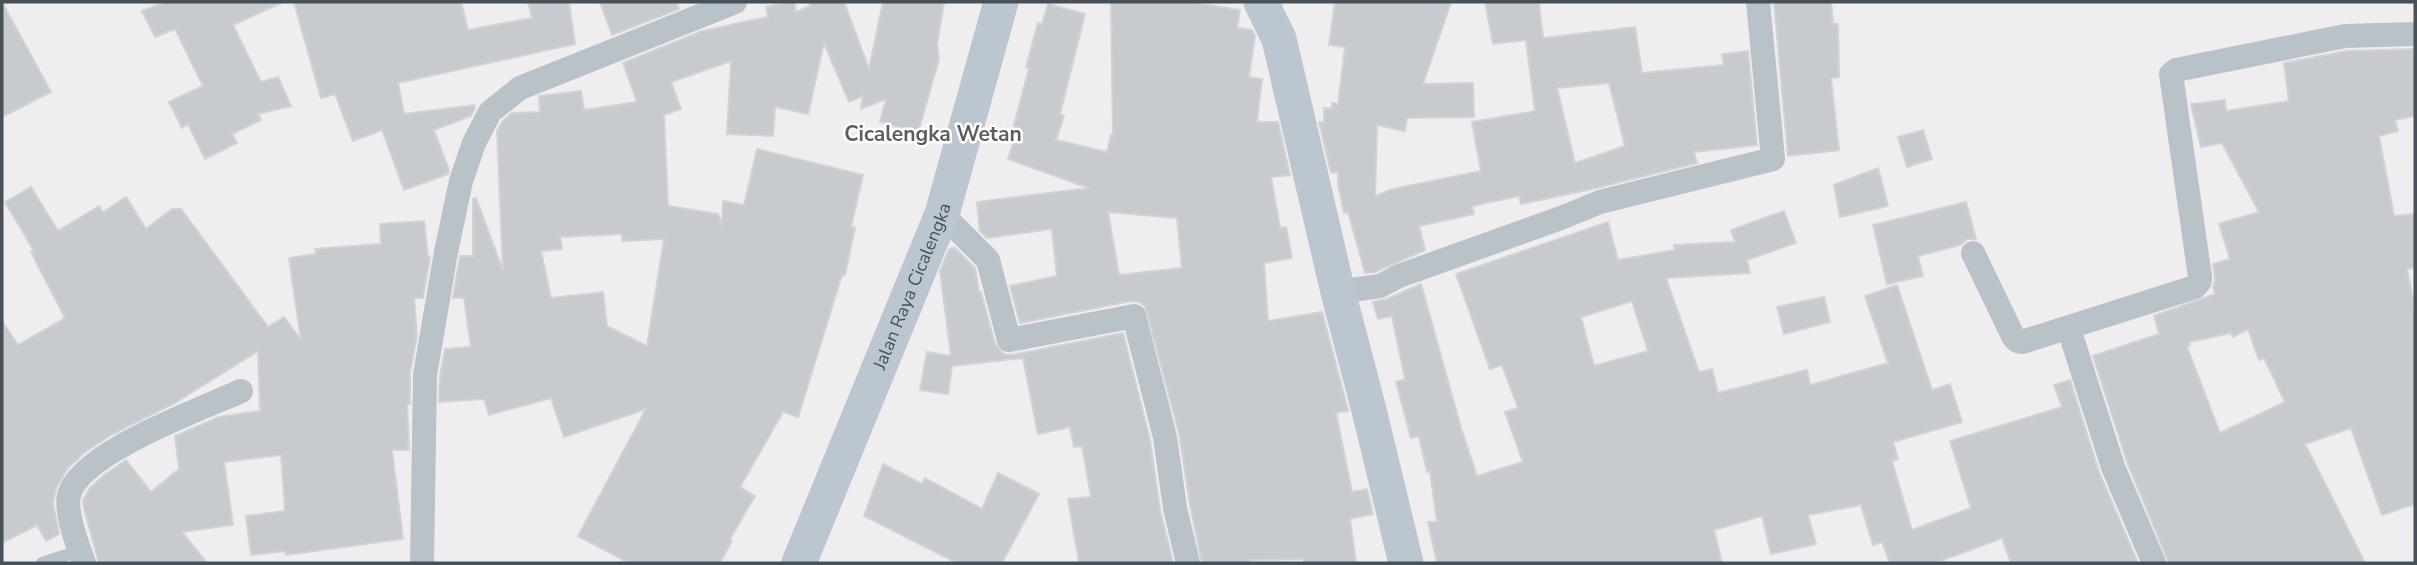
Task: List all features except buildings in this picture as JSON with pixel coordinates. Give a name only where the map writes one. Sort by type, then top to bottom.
[{"type":"main road","name":"Jalan Raya Cicalengka","points":[[799,563],[942,214],[1001,2]]},
{"type":"main road","points":[[1261,2],[1279,39],[1338,292],[1406,563]]},
{"type":"street","points":[[422,563],[425,375],[461,181],[474,143],[490,112],[520,88],[735,2]]},
{"type":"street","points":[[1338,292],[1380,286],[1399,276],[1600,202],[1773,159],[1758,2]]},
{"type":"street","points":[[1973,253],[2017,341],[2028,341],[2069,329],[2194,287],[2200,281],[2170,76],[2174,71],[2345,36],[2415,34]]},
{"type":"street","points":[[942,214],[988,260],[1009,340],[1134,316],[1165,438],[1175,508],[1188,563]]},
{"type":"street","points":[[2069,329],[2113,467],[2154,563]]},
{"type":"street","points":[[82,557],[69,495],[80,477],[113,449],[241,391]]},
{"type":"lane","points":[[42,563],[82,557]]},
{"type":"district","name":"Cicalengka Wetan","points":[[933,134]]}]
